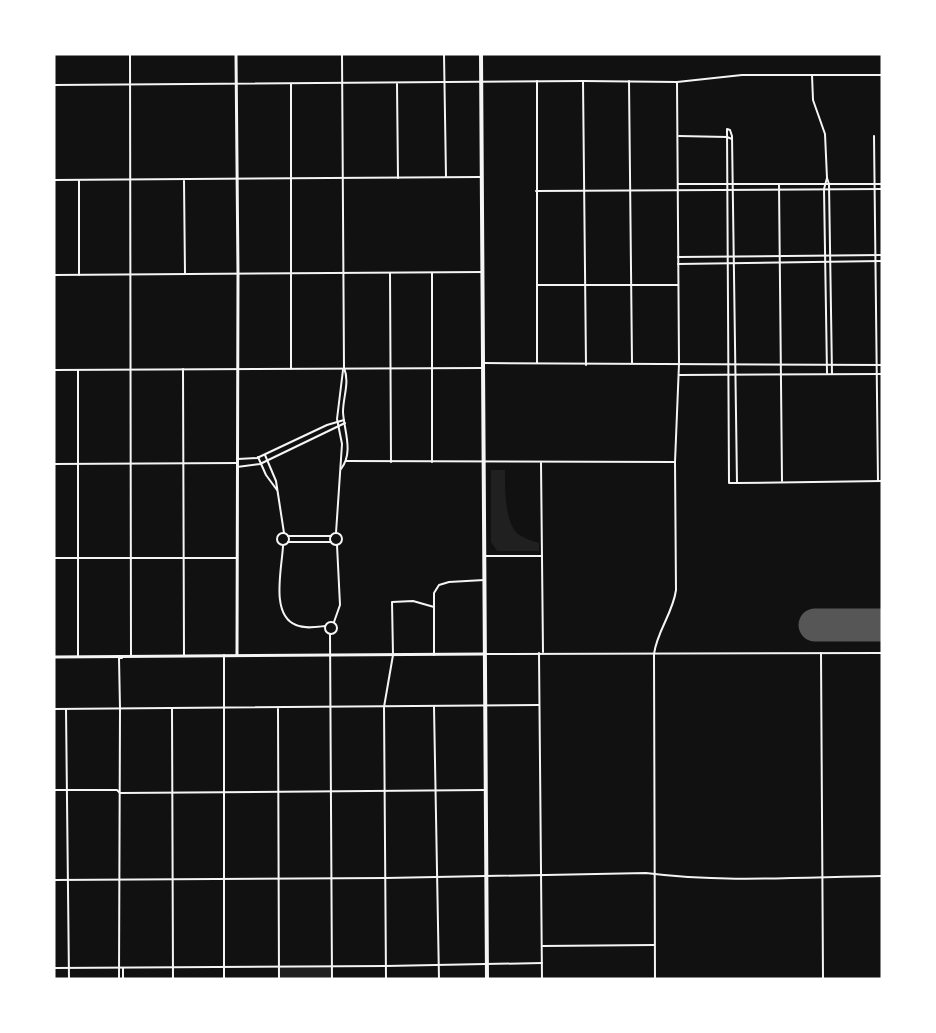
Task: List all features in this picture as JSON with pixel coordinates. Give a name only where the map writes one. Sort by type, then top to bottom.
[{"type":"main road","points":[[481,54],[488,979]]},
{"type":"street","points":[[130,54],[132,656]]},
{"type":"street","points":[[236,54],[237,655]]},
{"type":"street","points":[[336,533],[341,469],[341,435],[338,424],[341,379],[344,368],[342,54]]},
{"type":"street","points":[[444,54],[446,177]]},
{"type":"street","points":[[54,85],[677,82],[742,75],[882,75]]},
{"type":"street","points":[[812,75],[813,100],[825,134],[827,374]]},
{"type":"street","points":[[537,81],[537,363]]},
{"type":"street","points":[[583,81],[586,365]]},
{"type":"street","points":[[629,81],[632,365]]},
{"type":"street","points":[[655,979],[654,654],[655,643],[675,601],[676,590],[675,462],[680,364],[677,82]]},
{"type":"street","points":[[291,84],[291,369]]},
{"type":"street","points":[[398,84],[398,178]]},
{"type":"street","points":[[737,483],[732,140],[730,130],[727,129],[729,483],[737,483],[782,482],[880,482],[876,373],[874,136]]},
{"type":"street","points":[[678,136],[727,137],[732,140]]},
{"type":"street","points":[[54,180],[482,177]]},
{"type":"street","points":[[826,178],[829,184],[832,374]]},
{"type":"street","points":[[79,180],[79,274]]},
{"type":"street","points":[[184,180],[185,274]]},
{"type":"street","points":[[677,184],[882,184]]},
{"type":"street","points":[[779,184],[782,482]]},
{"type":"street","points":[[536,191],[882,189]]},
{"type":"street","points":[[678,257],[882,255]]},
{"type":"street","points":[[678,264],[882,261]]},
{"type":"street","points":[[432,272],[432,462]]},
{"type":"street","points":[[54,275],[483,272]]},
{"type":"street","points":[[390,273],[391,462]]},
{"type":"street","points":[[538,285],[678,285]]},
{"type":"street","points":[[54,370],[432,368],[537,363],[882,365]]},
{"type":"street","points":[[341,469],[346,461],[348,444],[345,421],[347,374],[344,368]]},
{"type":"street","points":[[183,369],[184,656]]},
{"type":"street","points":[[78,370],[78,657]]},
{"type":"street","points":[[679,375],[882,374]]},
{"type":"street","points":[[237,463],[258,457],[345,421]]},
{"type":"street","points":[[54,464],[260,464],[338,424]]},
{"type":"street","points":[[265,454],[274,473],[284,533],[288,536],[332,536],[336,533]]},
{"type":"street","points":[[258,457],[277,490]]},
{"type":"street","points":[[346,461],[675,462]]},
{"type":"street","points":[[541,463],[539,705],[542,979]]},
{"type":"street","points":[[283,546],[277,539],[280,534],[284,533]]},
{"type":"street","points":[[330,634],[337,630],[334,622],[340,605],[337,545],[342,539],[340,534],[336,533]]},
{"type":"street","points":[[288,536],[288,542]]},
{"type":"street","points":[[331,542],[332,536]]},
{"type":"street","points":[[334,622],[328,622],[325,626],[297,626],[282,612],[280,601],[283,546],[288,542],[331,542],[337,545]]},
{"type":"street","points":[[485,556],[542,556]]},
{"type":"street","points":[[54,558],[237,558]]},
{"type":"street","points":[[434,655],[434,593],[439,585],[449,582],[485,580]]},
{"type":"street","points":[[386,979],[384,707],[393,655],[392,602],[413,601],[434,607]]},
{"type":"street","points":[[325,626],[325,631],[330,634]]},
{"type":"street","points":[[330,634],[332,979]]},
{"type":"street","points":[[821,653],[823,979]]},
{"type":"street","points":[[54,657],[882,653]]},
{"type":"street","points":[[224,655],[224,979]]},
{"type":"street","points":[[121,979],[119,960],[120,708],[118,658],[132,656]]},
{"type":"street","points":[[54,709],[539,705]]},
{"type":"street","points":[[435,706],[439,979]]},
{"type":"street","points":[[172,708],[173,979]]},
{"type":"street","points":[[278,708],[279,979]]},
{"type":"street","points":[[66,709],[69,979]]},
{"type":"street","points":[[54,790],[117,790],[120,793],[279,793],[487,790]]},
{"type":"street","points":[[54,880],[386,879],[654,874],[661,877],[737,878],[882,876]]},
{"type":"street","points":[[542,946],[654,945]]},
{"type":"street","points":[[54,968],[332,967],[542,963]]},
{"type":"shaded area","points":[[491,470],[505,470],[508,516],[511,524],[521,536],[539,543],[539,551],[497,551],[491,542]]},
{"type":"shaded area","points":[[279,967],[332,967],[332,979],[279,979]]},
{"type":"runway","points":[[815,625],[882,625]]}]
